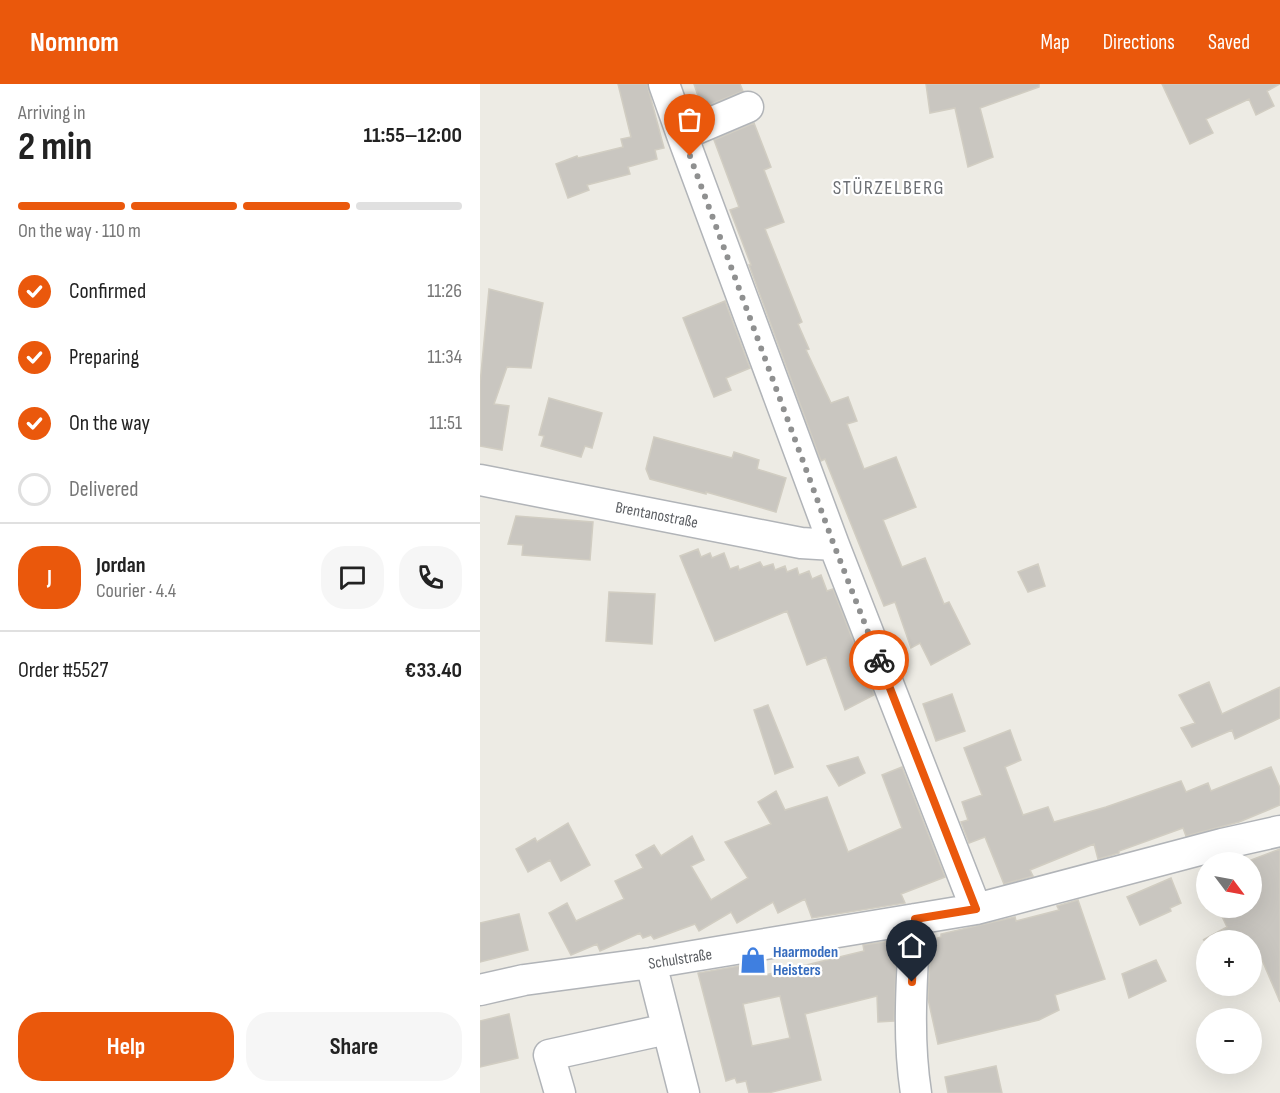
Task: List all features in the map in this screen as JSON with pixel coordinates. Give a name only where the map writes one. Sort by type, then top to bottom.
[{"type":"street","points":[[664,84],[834,545],[976,909]]},
{"type":"street","points":[[682,135],[748,107]]},
{"type":"street","name":"Brentanostraße","points":[[480,480],[801,543],[834,545]]},
{"type":"street","name":"Schulstraße","points":[[480,990],[524,980],[651,963],[976,909],[1222,844],[1280,831]]},
{"type":"street","points":[[915,919],[911,1003],[912,1069],[916,1093]]},
{"type":"street","points":[[651,963],[684,1093]]},
{"type":"street","points":[[560,1093],[549,1055],[667,1029]]},
{"type":"building","points":[[618,84],[647,84],[664,148],[655,150],[657,159],[628,167],[630,174],[587,185],[589,190],[568,198],[556,164],[577,156],[578,158],[623,147],[621,139],[631,137]]},
{"type":"building","points":[[694,84],[740,84],[743,91],[702,108]]},
{"type":"building","points":[[926,84],[1039,84],[1039,87],[980,108],[993,157],[968,167],[955,108],[930,113]]},
{"type":"building","points":[[1162,84],[1280,84],[1267,91],[1274,106],[1256,115],[1249,99],[1206,119],[1213,133],[1190,144]]},
{"type":"building","points":[[754,123],[771,167],[764,170],[784,222],[765,229],[802,322],[798,324],[809,349],[806,350],[831,403],[848,397],[857,421],[847,424],[864,469],[896,457],[916,507],[883,520],[902,567],[925,558],[944,604],[949,602],[970,644],[931,665],[920,643],[911,648],[895,602],[884,606],[825,459],[821,461],[730,210],[739,207],[714,140]]},
{"type":"building","points":[[489,289],[543,303],[531,368],[507,367],[494,404],[509,406],[502,450],[480,446],[480,384]]},
{"type":"building","points":[[725,301],[750,368],[726,378],[731,390],[714,397],[683,318]]},
{"type":"building","points":[[549,398],[602,413],[592,448],[585,446],[581,457],[541,446],[544,436],[539,435]]},
{"type":"building","points":[[654,437],[732,458],[734,452],[759,460],[757,469],[786,478],[776,512],[650,479],[646,469]]},
{"type":"building","points":[[516,516],[593,522],[590,560],[522,555],[523,545],[508,544]]},
{"type":"building","points":[[698,549],[701,557],[710,553],[712,558],[724,553],[730,569],[738,566],[739,570],[760,562],[763,567],[773,564],[775,570],[785,566],[787,572],[797,568],[799,575],[809,571],[812,579],[821,575],[827,591],[833,589],[874,695],[845,710],[826,657],[807,665],[787,611],[715,641],[680,556]]},
{"type":"building","points":[[1038,564],[1045,586],[1028,592],[1018,572]]},
{"type":"building","points":[[609,592],[655,594],[652,644],[606,641]]},
{"type":"building","points":[[1209,682],[1222,714],[1280,687],[1280,718],[1235,739],[1232,730],[1192,747],[1181,728],[1195,723],[1179,695]]},
{"type":"building","points":[[952,694],[965,731],[936,741],[923,704]]},
{"type":"building","points":[[768,705],[793,767],[775,774],[754,710]]},
{"type":"building","points":[[1010,730],[1021,760],[1005,767],[1023,815],[1048,807],[1054,822],[1181,781],[1186,792],[1208,783],[1211,791],[1271,767],[1280,788],[1280,805],[1239,822],[1186,836],[1183,828],[1098,859],[1094,844],[1030,870],[1033,876],[1004,884],[985,837],[969,843],[961,822],[968,820],[962,802],[982,795],[964,748]]},
{"type":"building","points":[[858,757],[865,773],[839,786],[827,766]]},
{"type":"building","points":[[902,767],[945,877],[901,894],[905,903],[812,918],[805,899],[778,913],[773,902],[737,923],[731,912],[699,931],[695,924],[654,939],[651,935],[643,938],[640,933],[600,951],[597,944],[571,955],[549,913],[567,903],[576,921],[624,899],[615,881],[643,868],[636,855],[654,845],[661,856],[692,836],[704,860],[691,866],[711,900],[748,878],[725,842],[771,824],[758,802],[776,791],[785,810],[827,797],[848,852],[902,828],[882,775]]},
{"type":"building","points":[[568,823],[590,865],[561,881],[550,860],[528,872],[516,849],[535,838],[537,842]]},
{"type":"building","points":[[1280,849],[1280,1002],[1262,960],[1262,930],[1221,930],[1227,927],[1223,918],[1262,918],[1262,856]]},
{"type":"building","points":[[1171,878],[1181,903],[1170,908],[1171,911],[1140,925],[1127,897]]},
{"type":"building","points":[[1078,900],[1105,979],[1055,995],[1059,1010],[1039,1020],[938,1044],[928,999],[931,940],[941,937],[941,934],[1015,917],[1016,921],[1059,910],[1057,906]]},
{"type":"building","points":[[519,914],[528,950],[480,962],[480,923]]},
{"type":"building","points":[[897,940],[894,1021],[878,1022],[877,996],[805,1014],[821,1080],[768,1093],[749,1093],[746,1081],[737,1083],[735,1078],[726,1081],[698,973],[762,962],[765,975],[864,951],[863,945]],"holes":[[[780,996],[790,1038],[752,1046],[743,1004]]]},
{"type":"building","points":[[1156,960],[1166,981],[1129,998],[1122,974]]},
{"type":"building","points":[[509,1014],[518,1058],[480,1067],[480,1021]]},
{"type":"building","points":[[996,1066],[1002,1093],[948,1093],[945,1077]]},
{"type":"way so far","points":[[690,156],[879,660]]},
{"type":"place","name":"Haarmoden Heisters","points":[[753,960]]},
{"type":"district","name":"STÜRZELBERG","points":[[889,187]]},
{"type":"route","points":[[879,660],[976,909],[915,919],[912,982]]}]
